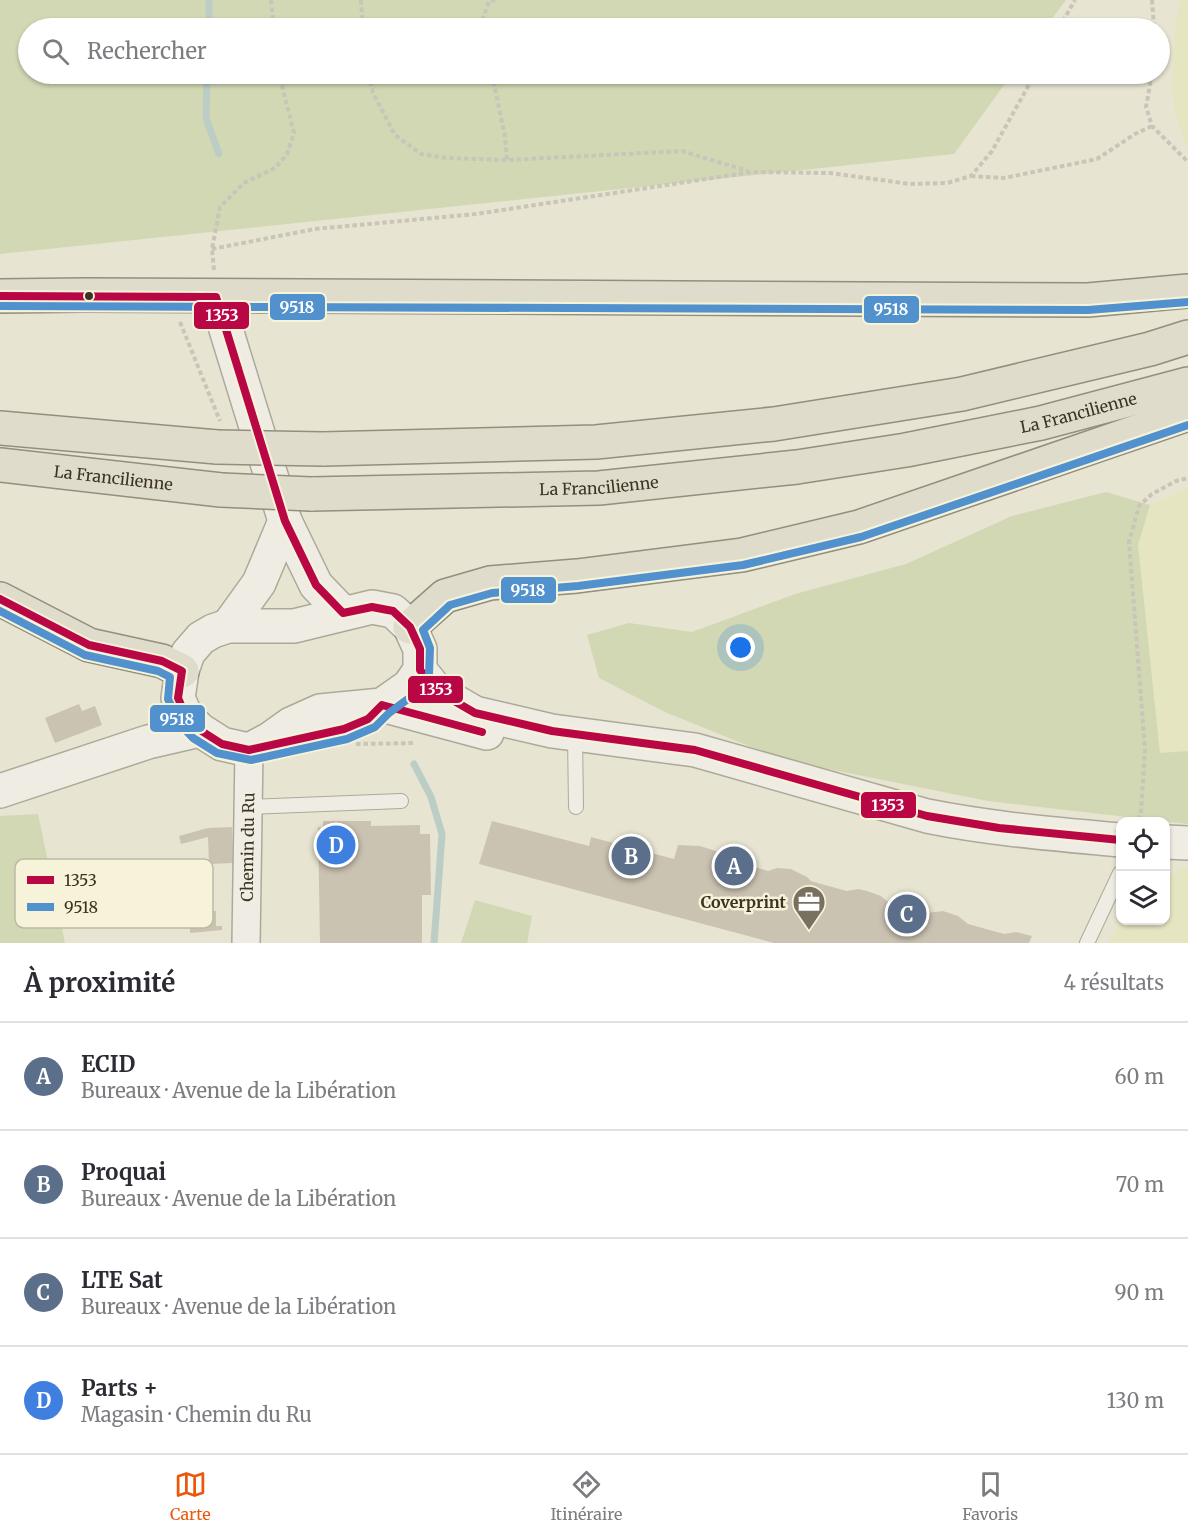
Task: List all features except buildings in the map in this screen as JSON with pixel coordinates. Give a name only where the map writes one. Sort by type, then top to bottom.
[{"type":"highway","points":[[0,296],[1088,300],[1188,291]]},
{"type":"highway","points":[[0,428],[217,447],[323,449],[596,442],[774,424],[962,394],[1150,349],[1188,337]]},
{"type":"highway","name":"La Francilienne","points":[[0,465],[221,490],[311,494],[599,488],[797,467],[906,450],[1041,423],[1188,384]]},
{"type":"highway","points":[[410,627],[445,596],[490,583],[576,576],[742,555],[859,527],[1188,414]]},
{"type":"highway","points":[[0,599],[89,645],[162,661],[180,685]]},
{"type":"street","points":[[216,297],[285,521],[316,585],[343,613]]},
{"type":"street","points":[[228,626],[259,583],[285,521]]},
{"type":"street","points":[[148,742],[180,685],[188,653],[201,638],[228,626],[294,626],[372,606],[393,611],[410,627],[420,649],[420,670],[409,686],[382,705]]},
{"type":"street","points":[[420,670],[437,691],[475,713],[564,733],[695,750],[927,816],[965,824],[1116,840]]},
{"type":"street","points":[[180,685],[186,716],[200,730],[222,744],[249,750],[291,724],[320,711],[382,705],[486,733],[564,733]]},
{"type":"street","points":[[0,791],[148,742],[200,730]]},
{"type":"street","name":"Chemin du Ru","points":[[246,943],[249,750]]},
{"type":"street","points":[[1170,842],[1188,843]]},
{"type":"lane","points":[[564,733],[576,807]]},
{"type":"lane","points":[[248,807],[401,801]]},
{"type":"lane","points":[[1087,943],[1116,881]]},
{"type":"path","points":[[271,0],[273,18]]},
{"type":"path","points":[[361,0],[362,18]]},
{"type":"path","points":[[483,18],[489,1],[495,0]]},
{"type":"path","points":[[1064,18],[1074,0]]},
{"type":"path","points":[[1152,0],[1153,18]]},
{"type":"path","points":[[216,297],[212,249],[220,207],[244,183],[275,168],[287,154],[294,133],[282,84]]},
{"type":"path","points":[[371,84],[373,93],[395,135],[421,154],[446,158],[507,160],[682,151],[752,172]]},
{"type":"path","points":[[494,84],[505,137],[507,160]]},
{"type":"path","points":[[971,176],[992,151],[1029,84]]},
{"type":"path","points":[[1150,84],[1146,107],[1152,126],[1188,162]]},
{"type":"path","points":[[212,249],[315,230],[476,214],[752,172],[830,173],[910,184],[947,183],[971,176],[1004,178],[1097,159],[1135,134],[1152,126]]},
{"type":"path","points":[[1140,817],[1145,750],[1129,542],[1139,506],[1152,494],[1176,481],[1188,478]]},
{"type":"green space","points":[[0,0],[1066,0],[1052,18],[18,18],[18,84],[1005,84],[954,154],[0,254]]},
{"type":"green space","points":[[1180,0],[1188,0],[1188,150],[1176,116],[1172,87],[1176,18]]},
{"type":"green space","points":[[1188,488],[1188,751],[1160,753],[1138,545],[1150,505]]},
{"type":"green space","points":[[1106,492],[1150,505],[1138,545],[1160,753],[1188,751],[1188,824],[1170,822],[1170,817],[1127,817],[988,801],[783,760],[665,712],[599,678],[587,635],[629,623],[692,632],[795,594],[906,564],[1012,516]]},
{"type":"green space","points":[[38,814],[47,859],[15,859],[15,928],[62,928],[65,943],[0,943],[0,816]]},
{"type":"green space","points":[[1183,868],[1188,868],[1188,943],[1108,943],[1119,925],[1170,925],[1170,876]]},
{"type":"green space","points":[[475,900],[532,916],[527,943],[461,943]]},
{"type":"waterway","points":[[209,0],[209,18]]},
{"type":"waterway","points":[[207,84],[206,118],[219,154]]},
{"type":"waterway","points":[[414,764],[431,797],[442,834],[434,943]]},
{"type":"transit line","name":"1353","points":[[0,296],[216,297],[285,521],[316,585],[343,613],[372,607],[393,611],[410,627],[420,649],[420,670],[437,691],[475,713],[552,731],[695,750],[927,816],[999,828],[1116,840]]},
{"type":"transit line","name":"9518","points":[[0,306],[1088,310],[1188,302]]},
{"type":"transit line","name":"9518","points":[[0,611],[85,655],[158,671],[170,677],[168,699],[179,723],[193,738],[217,753],[251,760],[347,739],[375,727],[389,713],[416,693],[429,675],[430,648],[423,630],[450,605],[492,593],[578,586],[743,565],[861,537],[1188,425]]},
{"type":"transit line","name":"1353","points":[[0,599],[89,645],[162,661],[182,671],[178,698],[186,716],[200,730],[222,744],[249,750],[344,729],[368,719],[382,705],[482,732]]},
{"type":"place","name":"Parts +","points":[[336,845]]},
{"type":"place","name":"Proquai","points":[[631,856]]},
{"type":"place","name":"ECID","points":[[734,866]]},
{"type":"place","name":"LTE Sat","points":[[907,914]]},
{"type":"place","name":"Coverprint","points":[[809,931]]}]
